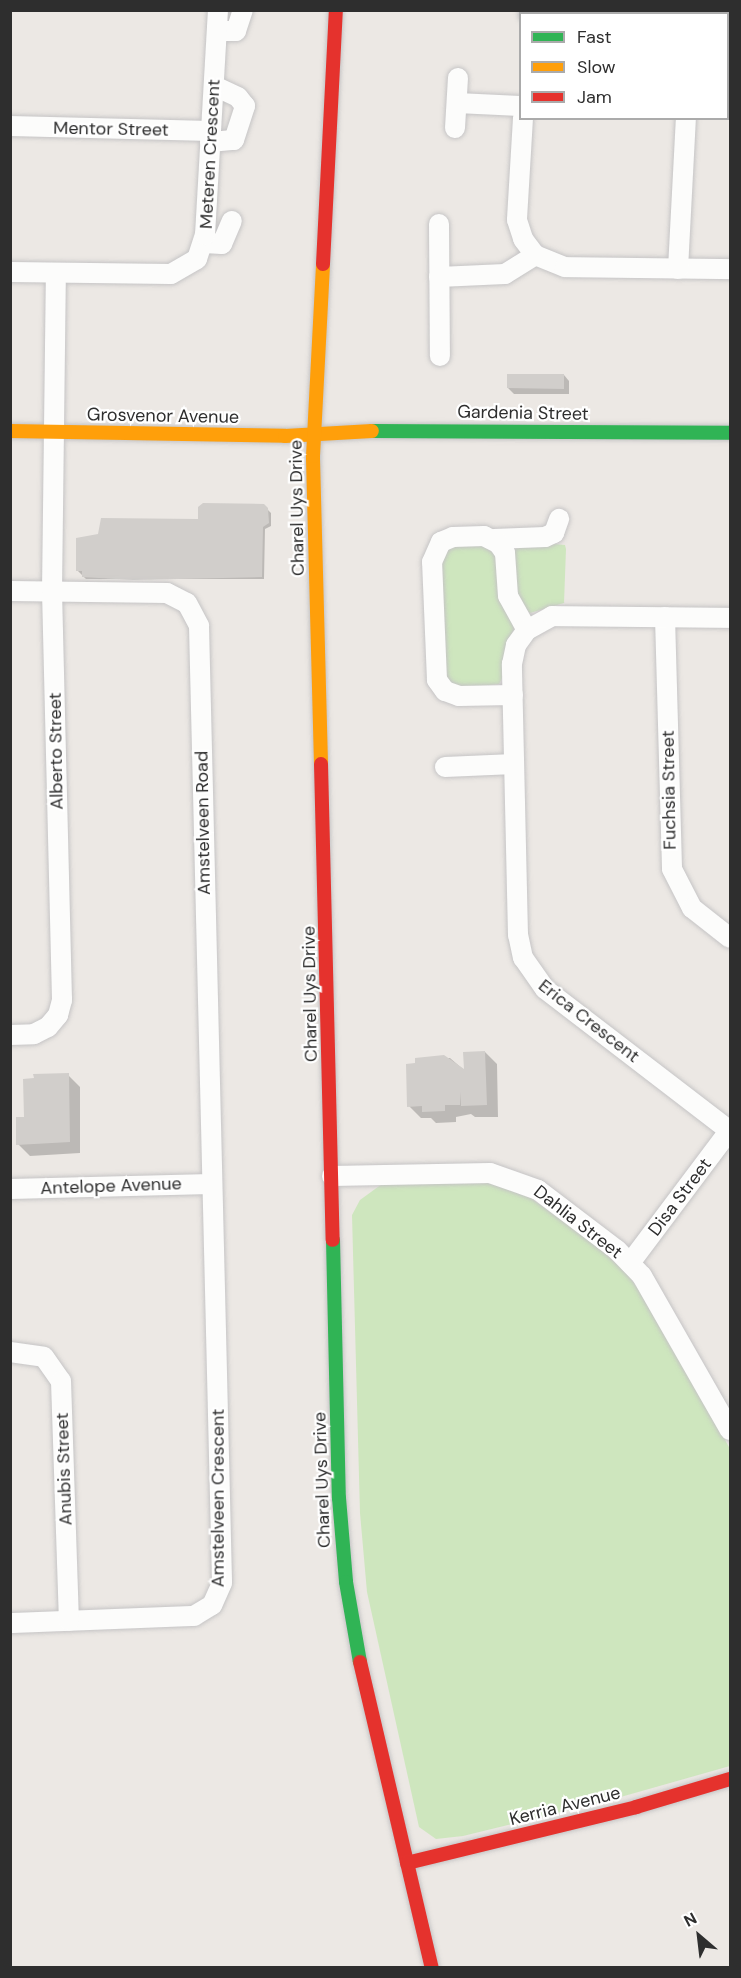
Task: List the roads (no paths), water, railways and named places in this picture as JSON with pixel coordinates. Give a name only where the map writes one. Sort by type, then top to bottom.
[{"type":"main road","name":"Charel Uys Drive","points":[[336,10],[314,433],[339,1498],[346,1582],[362,1673],[432,1968]]},
{"type":"main road","name":"Grosvenor Avenue","points":[[10,431],[285,436],[314,433]]},
{"type":"main road","name":"Gardenia Street","points":[[314,433],[730,433]]},
{"type":"main road","name":"Kerria Avenue","points":[[407,1863],[636,1807],[730,1779]]},
{"type":"street","name":"Meteren Crescent","points":[[10,272],[171,274],[193,263],[204,243],[218,10]]},
{"type":"street","points":[[217,31],[236,31],[243,10]]},
{"type":"street","points":[[455,128],[458,78]]},
{"type":"street","name":"Mentor Street","points":[[10,126],[234,140],[245,106],[238,97],[214,86]]},
{"type":"street","points":[[457,103],[519,106]]},
{"type":"street","points":[[523,120],[517,220],[523,240],[535,255],[566,267],[730,269]]},
{"type":"street","points":[[678,269],[687,120]]},
{"type":"street","points":[[204,243],[222,244],[232,221]]},
{"type":"street","points":[[439,224],[440,356]]},
{"type":"street","points":[[439,277],[515,272],[535,255]]},
{"type":"street","points":[[54,432],[56,273]]},
{"type":"street","name":"Alberto Street","points":[[10,1035],[34,1034],[48,1027],[58,1015],[62,1000],[52,592],[54,432]]},
{"type":"street","points":[[513,695],[452,694],[440,685],[435,675],[434,552],[441,542],[453,537],[494,539],[545,537],[554,533],[560,519]]},
{"type":"street","points":[[494,539],[505,553],[508,596],[527,630],[552,616],[730,618]]},
{"type":"street","name":"Amstelveen Road","points":[[10,591],[167,593],[187,603],[197,617],[211,1184]]},
{"type":"street","name":"Fuchsia Street","points":[[665,617],[672,869],[692,908],[730,938]]},
{"type":"street","name":"Erica Crescent","points":[[527,630],[513,654],[513,695],[518,935],[528,969],[545,989],[730,1131]]},
{"type":"street","points":[[445,766],[514,764]]},
{"type":"street","name":"Disa Street","points":[[630,1263],[730,1131]]},
{"type":"street","name":"Dahlia Street","points":[[332,1176],[478,1173],[509,1177],[538,1190],[630,1263],[654,1293],[730,1430]]},
{"type":"street","name":"Antelope Avenue","points":[[10,1189],[211,1184]]},
{"type":"street","name":"Amstelveen Crescent","points":[[10,1623],[194,1616],[212,1605],[220,1591],[211,1184]]},
{"type":"street","name":"Anubis Street","points":[[10,1352],[44,1358],[61,1381],[69,1621]]}]
